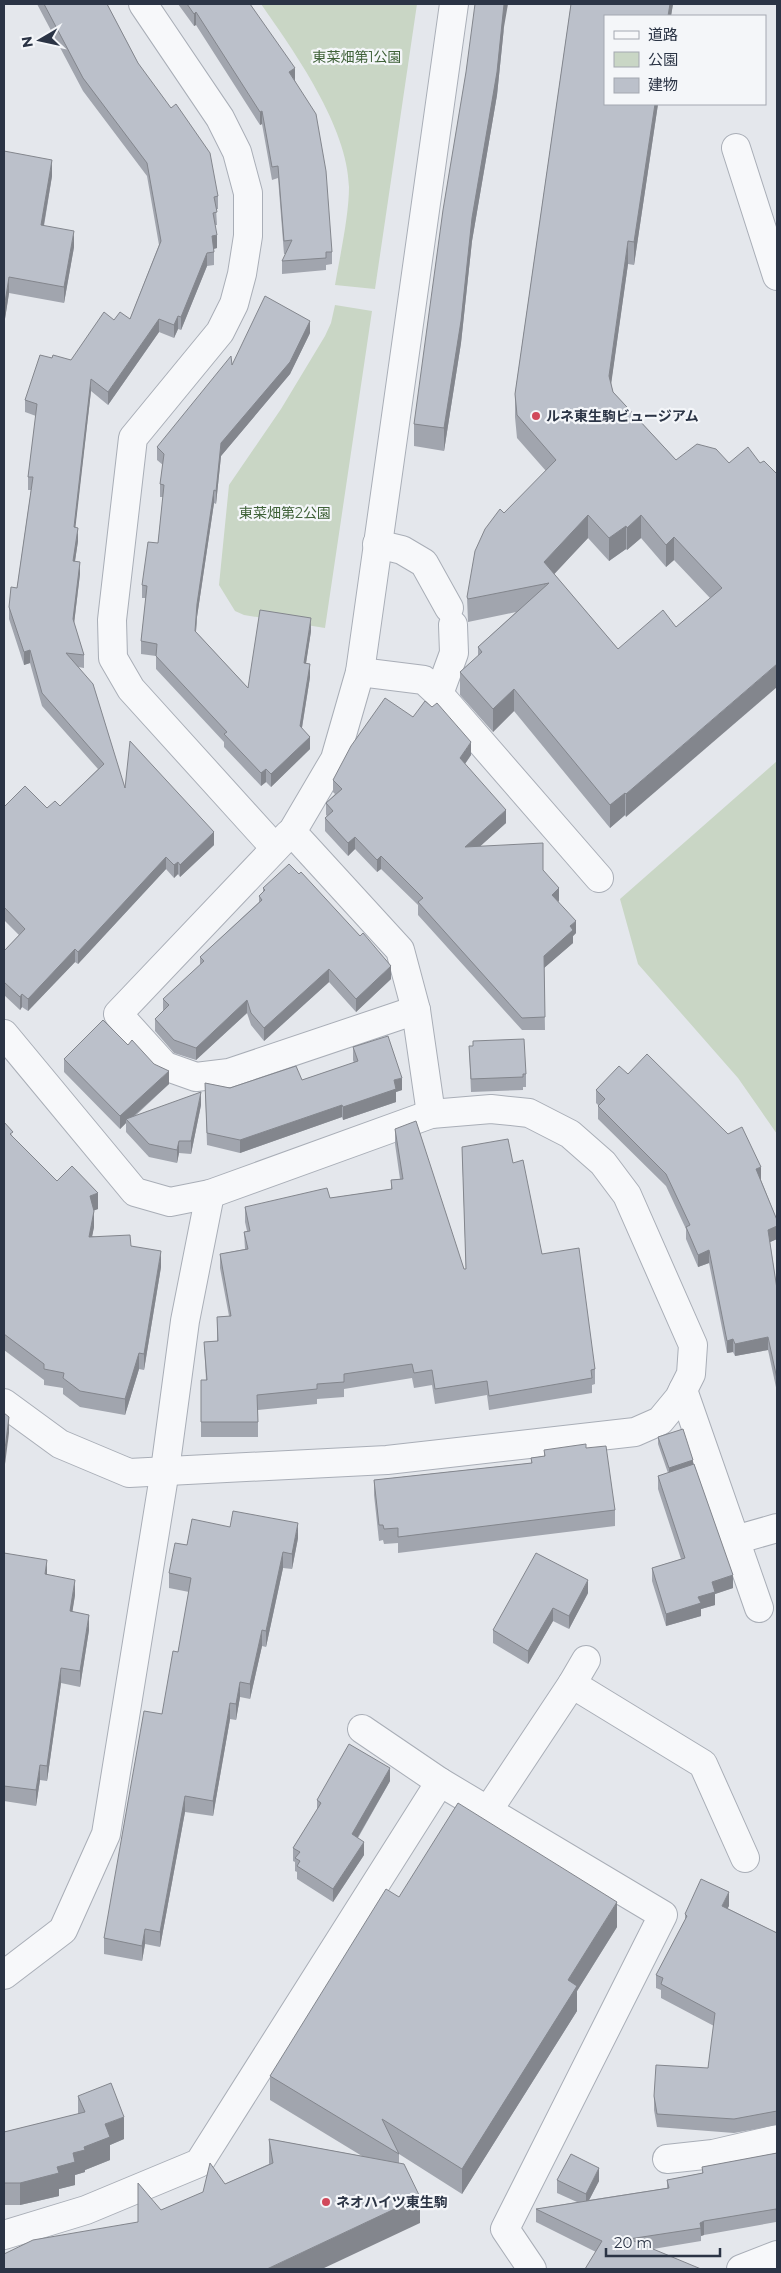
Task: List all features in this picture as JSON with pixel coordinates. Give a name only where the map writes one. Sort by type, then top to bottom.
[{"type":"street","points":[[144,4],[220,118],[237,152],[248,193],[248,236],[234,304],[220,332],[134,438],[112,620],[113,658],[131,690],[284,840],[400,950],[416,1010],[432,1114]]},
{"type":"street","points":[[416,1010],[229,1073],[196,1077],[165,1066],[118,1014],[284,840],[335,759],[360,672],[454,4]]},
{"type":"street","points":[[736,148],[777,276]]},
{"type":"street","points":[[377,544],[402,550],[424,562],[451,617],[454,653],[439,694]]},
{"type":"street","points":[[360,672],[424,680],[439,694],[599,878]]},
{"type":"street","points":[[4,1034],[135,1192],[170,1202],[210,1194],[432,1114],[491,1109],[529,1113],[570,1134],[603,1163],[627,1195],[694,1346],[691,1374],[683,1390],[660,1421],[635,1432],[387,1460],[129,1473],[60,1444],[4,1403]]},
{"type":"street","points":[[4,1976],[63,1930],[106,1834],[165,1470],[185,1321],[210,1194]]},
{"type":"street","points":[[683,1390],[759,1608]]},
{"type":"street","points":[[735,1540],[777,1528]]},
{"type":"street","points":[[489,1809],[586,1660]]},
{"type":"street","points":[[572,1684],[703,1764],[745,1858]]},
{"type":"street","points":[[362,1729],[440,1782],[489,1809],[663,1915],[505,2229],[532,2269]]},
{"type":"street","points":[[4,2235],[86,2210],[199,2163],[440,1782]]},
{"type":"street","points":[[667,2160],[713,2154],[777,2139]]},
{"type":"street","points":[[741,2269],[777,2255]]},
{"type":"green space","name":"東菜畑第1公園","points":[[261,4],[417,4],[375,289],[335,285],[348,210],[349,187],[346,164],[339,140],[317,91],[289,44]]},
{"type":"green space","name":"東菜畑第2公園","points":[[335,305],[372,311],[325,628],[244,615],[235,611],[219,585],[229,485],[281,409],[325,336],[331,323]]},
{"type":"green space","points":[[777,761],[777,1134],[738,1078],[638,964],[620,899]]},
{"type":"building","points":[[44,4],[107,4],[138,63],[171,108],[176,104],[210,153],[218,196],[214,197],[217,212],[213,213],[217,235],[212,236],[214,252],[207,253],[181,317],[178,316],[174,325],[159,319],[108,392],[91,379],[74,527],[78,528],[73,561],[80,562],[73,619],[84,655],[66,653],[93,684],[125,788],[130,741],[214,832],[180,865],[178,862],[174,865],[166,857],[78,952],[75,949],[28,999],[22,994],[20,997],[4,982],[4,951],[25,929],[4,907],[4,807],[25,786],[47,808],[55,801],[60,806],[104,764],[42,693],[30,650],[24,652],[9,607],[11,587],[17,588],[33,477],[28,477],[37,404],[25,400],[40,355],[52,358],[53,355],[71,360],[104,312],[114,320],[120,312],[130,319],[161,241],[147,163],[83,78]]},
{"type":"building","points":[[187,4],[250,4],[295,68],[289,72],[316,114],[326,171],[332,252],[326,252],[326,258],[282,261],[292,240],[284,241],[278,166],[272,167],[262,111],[260,112],[196,12],[194,14]]},
{"type":"building","points":[[475,4],[504,4],[497,72],[472,218],[461,321],[444,428],[414,424],[443,210],[466,72]]},
{"type":"building","name":"ルネ東生駒ビュージアム","points":[[571,4],[670,4],[668,15],[604,15],[604,105],[655,105],[634,242],[628,241],[609,376],[613,392],[676,460],[697,444],[716,449],[729,463],[748,447],[760,463],[764,461],[777,474],[777,664],[626,794],[610,805],[514,689],[493,709],[460,672],[482,652],[478,647],[549,583],[468,599],[467,597],[475,551],[485,529],[500,509],[504,513],[556,460],[517,415],[515,394]],"holes":[[[588,515],[609,538],[626,526],[627,528],[641,515],[666,545],[674,537],[722,588],[676,627],[663,610],[618,649],[544,562]]]},
{"type":"building","points":[[4,151],[52,160],[41,225],[74,231],[64,287],[9,277],[4,309]]},
{"type":"building","points":[[265,296],[310,321],[290,362],[221,443],[216,491],[214,490],[197,604],[195,631],[248,688],[260,610],[311,618],[304,663],[310,664],[300,726],[310,737],[271,774],[266,769],[261,773],[224,734],[227,732],[156,656],[157,644],[141,641],[147,586],[142,585],[148,542],[158,543],[164,485],[160,484],[164,454],[157,447],[231,356],[232,365]]},
{"type":"building","points":[[385,698],[413,717],[425,701],[432,707],[437,703],[471,742],[460,758],[506,810],[465,847],[543,843],[543,870],[559,888],[552,895],[576,921],[570,926],[573,930],[544,956],[545,1017],[522,1018],[418,902],[423,898],[381,856],[377,860],[355,837],[348,843],[325,818],[333,811],[326,803],[342,789],[333,780],[351,746]]},
{"type":"building","points":[[289,864],[299,874],[301,872],[360,936],[363,933],[391,966],[356,999],[329,969],[264,1028],[251,1013],[247,1000],[196,1048],[174,1040],[155,1019],[169,1005],[163,999],[204,961],[200,957],[262,900],[259,896],[265,890],[263,888]]},
{"type":"building","points":[[103,1020],[128,1045],[132,1040],[154,1064],[169,1071],[120,1116],[64,1059]]},
{"type":"building","points":[[388,1036],[402,1078],[394,1080],[396,1089],[343,1107],[342,1105],[240,1140],[207,1133],[205,1083],[230,1088],[296,1066],[302,1080],[358,1061],[353,1047]]},
{"type":"building","points":[[524,1039],[526,1074],[523,1074],[523,1077],[471,1079],[469,1046],[473,1046],[473,1041]]},
{"type":"building","points":[[647,1054],[728,1134],[742,1127],[761,1167],[756,1169],[777,1220],[777,1226],[768,1230],[777,1289],[777,1379],[768,1337],[735,1344],[733,1339],[727,1341],[709,1250],[698,1255],[686,1227],[690,1225],[666,1174],[598,1106],[605,1099],[596,1090],[619,1066],[628,1074]]},
{"type":"building","points":[[201,1092],[191,1141],[179,1141],[177,1150],[149,1144],[126,1119]]},
{"type":"building","points":[[416,1121],[464,1269],[466,1269],[462,1147],[508,1139],[513,1163],[523,1160],[542,1254],[579,1248],[595,1369],[591,1370],[592,1378],[489,1396],[487,1381],[435,1389],[432,1370],[414,1373],[412,1364],[344,1374],[344,1382],[317,1384],[317,1389],[257,1395],[258,1422],[201,1422],[201,1380],[207,1380],[204,1342],[218,1341],[217,1317],[231,1316],[220,1254],[248,1249],[244,1232],[250,1231],[245,1207],[327,1188],[330,1198],[392,1189],[391,1180],[403,1179],[395,1129]]},
{"type":"building","points":[[4,1122],[13,1132],[10,1134],[57,1181],[72,1166],[98,1193],[90,1196],[94,1211],[89,1237],[130,1235],[131,1246],[161,1251],[144,1354],[139,1353],[125,1399],[80,1391],[63,1378],[64,1373],[44,1369],[44,1364],[4,1334]]},
{"type":"building","points":[[4,1413],[9,1417],[4,1457]]},
{"type":"building","points":[[683,1429],[693,1460],[669,1468],[658,1437]]},
{"type":"building","points":[[586,1444],[586,1448],[606,1446],[615,1510],[398,1537],[398,1528],[384,1529],[383,1525],[379,1525],[374,1480],[532,1463],[531,1458],[545,1456],[544,1450]]},
{"type":"building","points":[[694,1464],[733,1575],[712,1582],[715,1592],[698,1597],[701,1603],[666,1614],[652,1568],[685,1558],[658,1476]]},
{"type":"building","points":[[233,1511],[298,1523],[292,1554],[283,1552],[266,1631],[262,1630],[250,1684],[240,1682],[236,1704],[230,1703],[213,1801],[185,1796],[160,1932],[145,1929],[142,1946],[104,1938],[144,1711],[162,1714],[173,1651],[178,1652],[191,1578],[169,1573],[175,1543],[187,1545],[192,1519],[230,1527]]},
{"type":"building","points":[[4,1553],[47,1560],[45,1574],[75,1580],[70,1611],[89,1615],[80,1671],[61,1668],[47,1766],[40,1765],[36,1790],[4,1786]]},
{"type":"building","points":[[536,1553],[588,1580],[569,1616],[553,1608],[528,1651],[493,1630]]},
{"type":"building","points":[[349,1744],[390,1768],[352,1834],[364,1842],[333,1889],[297,1866],[300,1861],[295,1858],[300,1852],[293,1848],[321,1803],[317,1800]]},
{"type":"building","points":[[458,1803],[617,1902],[568,1980],[577,1986],[462,2169],[382,2119],[399,2154],[270,2076],[386,1889],[399,1897]]},
{"type":"building","points":[[701,1879],[729,1892],[722,1906],[777,1933],[777,2111],[734,2119],[657,2114],[654,2096],[656,2065],[708,2068],[715,2013],[661,1984],[663,1978],[656,1975],[687,1916],[685,1914]]},
{"type":"building","points":[[111,2083],[124,2117],[105,2124],[110,2137],[84,2147],[85,2150],[73,2153],[75,2162],[57,2167],[59,2173],[20,2183],[4,2183],[4,2132],[85,2112],[78,2096]]},
{"type":"building","name":"ネオハイツ東生駒","points":[[269,2139],[404,2164],[420,2197],[267,2269],[4,2269],[4,2254],[33,2240],[138,2222],[138,2183],[161,2210],[203,2192],[210,2163],[225,2184],[273,2163]]},
{"type":"building","points":[[777,2153],[777,2214],[776,2209],[704,2221],[700,2223],[701,2228],[629,2239],[701,2269],[585,2269],[602,2241],[536,2209],[669,2188],[667,2180],[703,2173],[702,2167]]},
{"type":"building","points":[[571,2154],[599,2168],[586,2194],[557,2180]]},
{"type":"place","name":"ルネ東生駒ビュージアム","points":[[536,416]]},
{"type":"place","name":"ネオハイツ東生駒","points":[[326,2202]]}]
